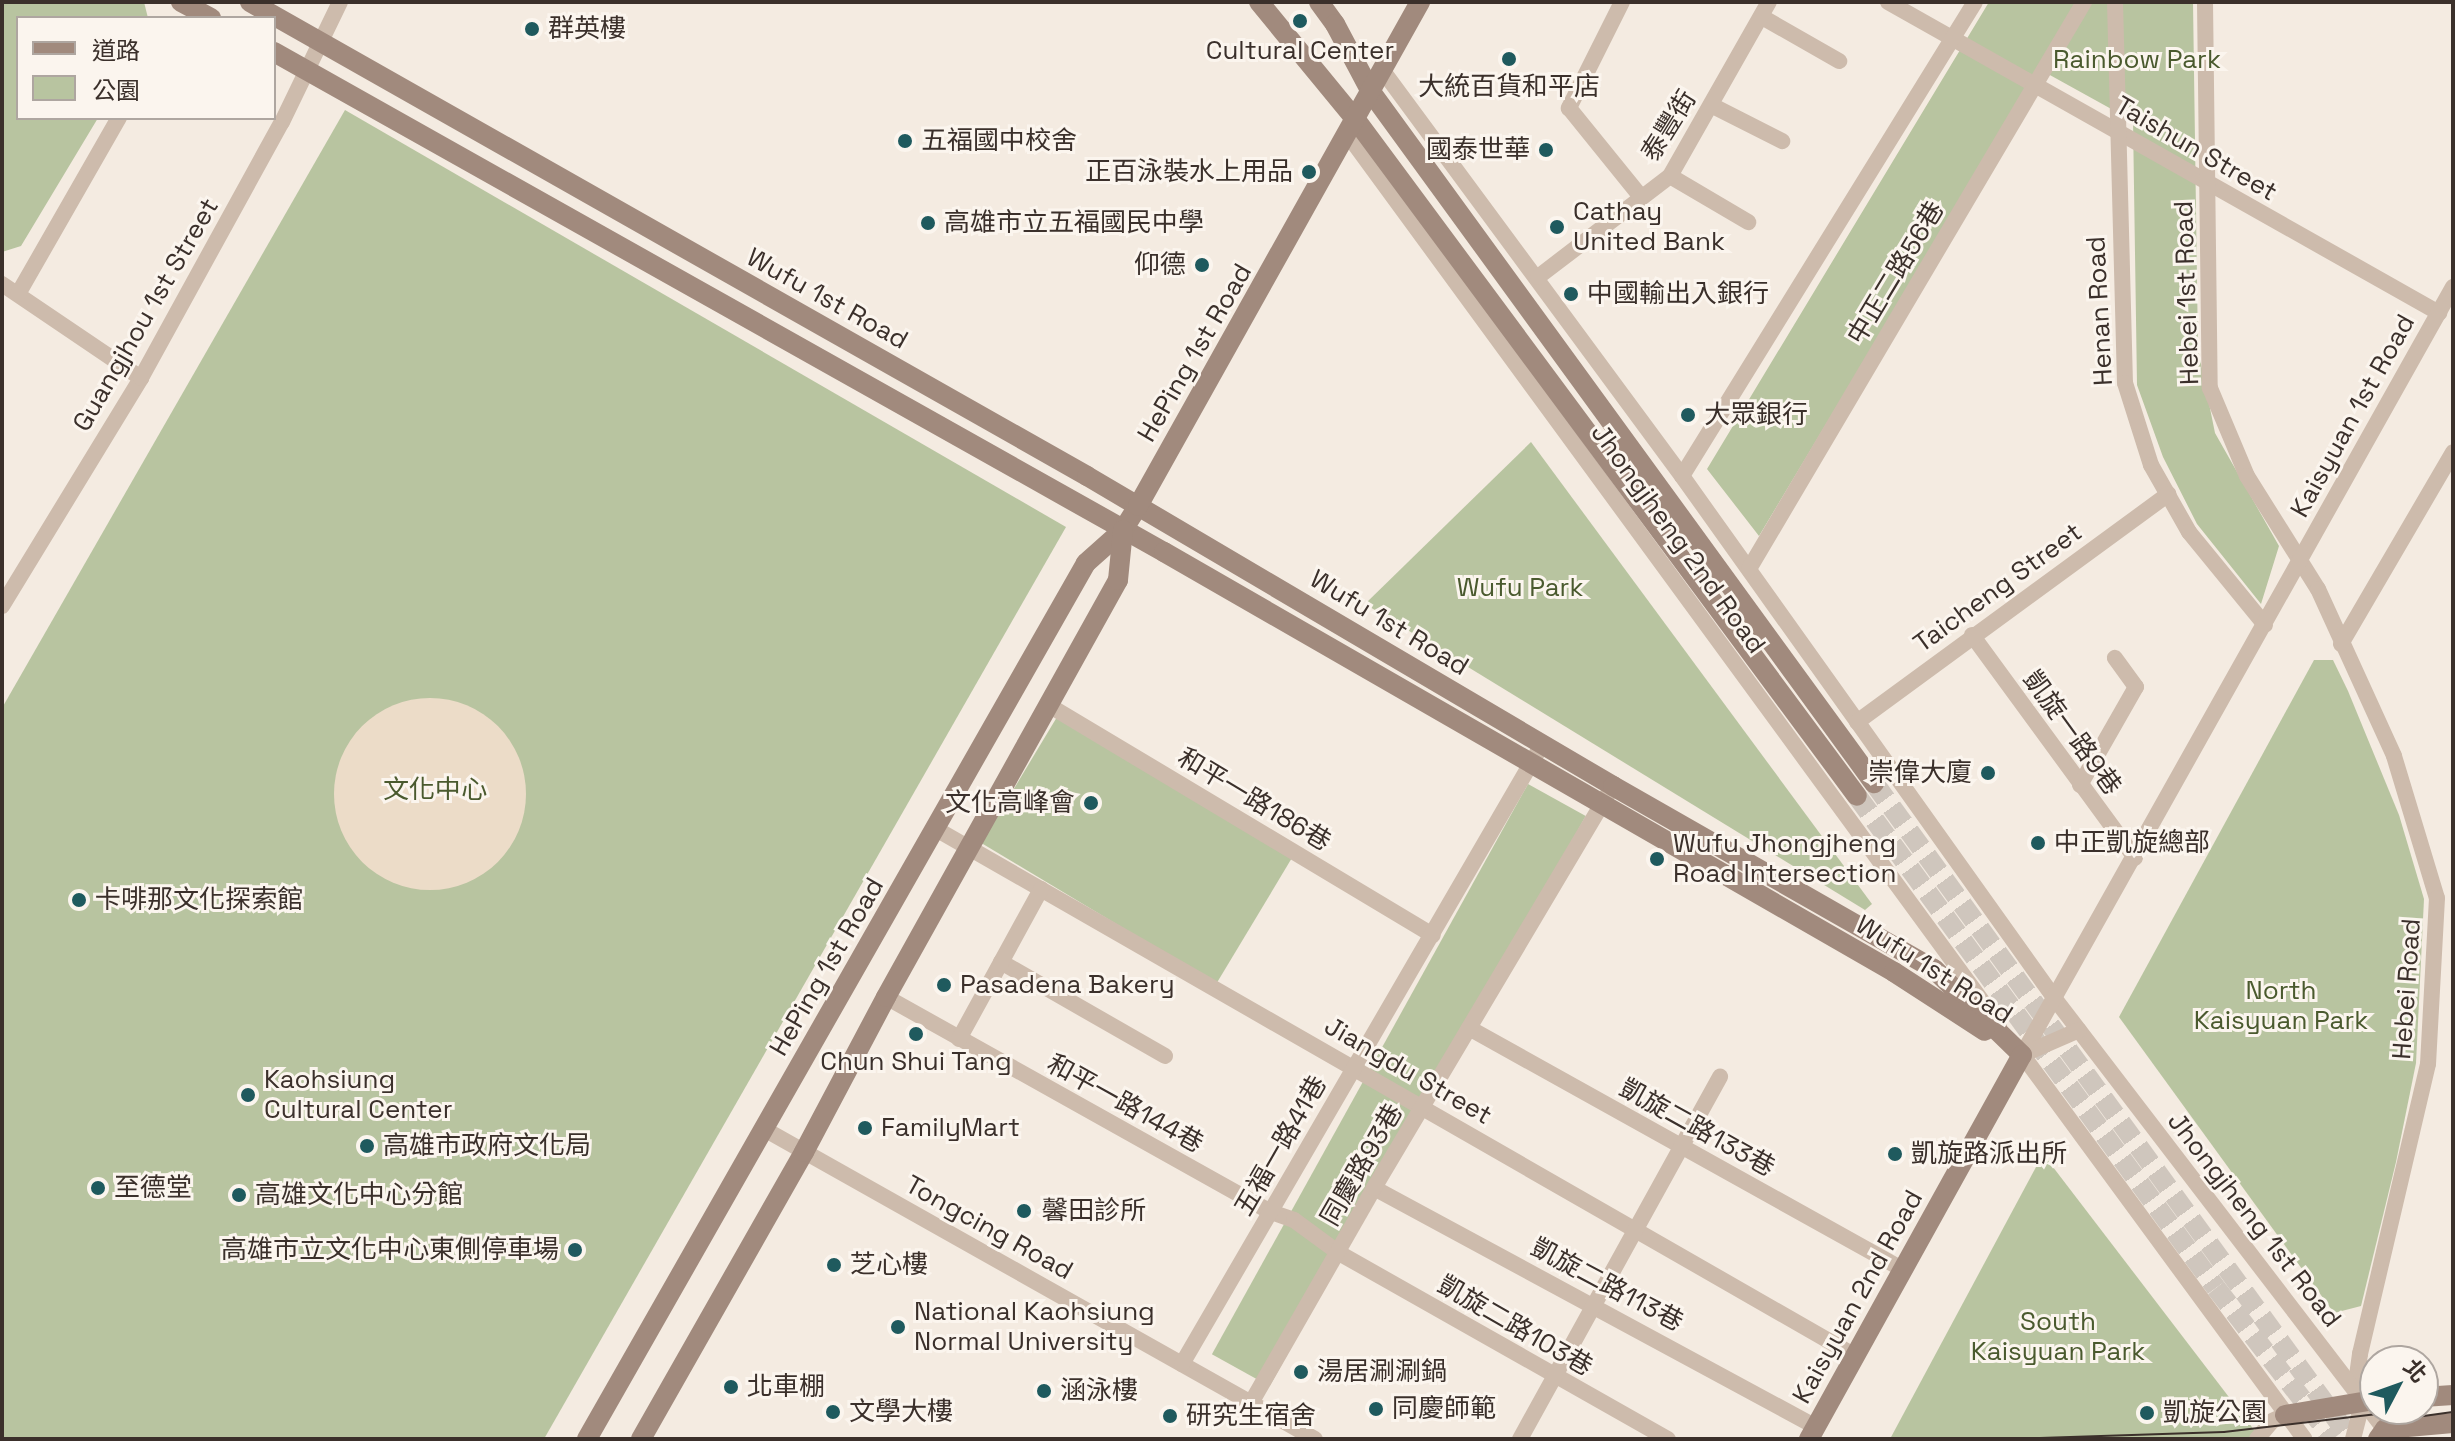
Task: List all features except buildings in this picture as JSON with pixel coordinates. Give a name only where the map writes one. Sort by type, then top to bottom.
[{"type":"street","name":"Wufu 1st Road","points":[[250,2],[275,16]]},
{"type":"street","name":"Guangjhou 1st Street","points":[[2,606],[141,378],[307,71],[340,2]]},
{"type":"street","name":"Jhongjheng 2nd Road","points":[[1259,2],[2022,1055]]},
{"type":"street","name":"Jhongjheng 2nd Road","points":[[1319,2],[1335,24],[1371,92],[1874,783]]},
{"type":"street","points":[[1352,127],[1420,2]]},
{"type":"street","points":[[1622,2],[1569,108],[1641,197]]},
{"type":"street","name":"Taishun Street","points":[[1888,2],[2439,313]]},
{"type":"street","points":[[1682,476],[1975,2]]},
{"type":"street","name":"中正二路56巷","points":[[1749,569],[2084,2]]},
{"type":"street","name":"Henan Road","points":[[2115,2],[2125,383],[2151,465],[2189,532],[2265,625]]},
{"type":"street","name":"Hebei 1st Road","points":[[2205,2],[2210,388],[2247,476],[2298,565]]},
{"type":"street","points":[[181,8],[205,16]]},
{"type":"street","points":[[1765,9],[1839,61]]},
{"type":"street","name":"泰豐街","points":[[1538,277],[1670,176],[1765,9]]},
{"type":"street","name":"Wufu 1st Road","points":[[276,17],[1138,506],[1542,745],[1934,969],[2022,1055]]},
{"type":"street","name":"Jhongjheng 2nd Road","points":[[1335,24],[1383,71],[1538,277],[2055,999]]},
{"type":"street","name":"Wufu 1st Road","points":[[276,53],[1123,530],[1894,972],[2022,1055]]},
{"type":"street","points":[[1711,105],[1782,141]]},
{"type":"street","points":[[18,294],[118,120]]},
{"type":"street","name":"Jhongjheng 2nd Road","points":[[1352,127],[1857,796]]},
{"type":"street","name":"HePing 1st Road","points":[[587,1439],[1086,563],[1123,530],[1138,506],[1352,127]]},
{"type":"street","points":[[1670,176],[1748,222]]},
{"type":"street","points":[[2,284],[141,378]]},
{"type":"street","name":"Kaisyuan 1st Road","points":[[2265,625],[2453,287]]},
{"type":"street","points":[[2341,644],[2453,452]]},
{"type":"street","name":"Taicheng Street","points":[[1857,722],[2169,494]]},
{"type":"street","name":"HePing 1st Road","points":[[641,1439],[804,1152],[886,997],[1118,580],[1123,530]]},
{"type":"street","name":"Hebei Road","points":[[2298,565],[2318,589],[2394,756],[2437,898],[2428,1064],[2362,1345]]},
{"type":"street","points":[[2022,1055],[2265,625]]},
{"type":"street","name":"凱旋一路9巷","points":[[1972,635],[2135,858]]},
{"type":"street","points":[[2080,785],[2136,687],[2115,658]]},
{"type":"street","name":"和平一路186巷","points":[[1050,706],[1433,935]]},
{"type":"street","name":"五福一路41巷","points":[[1182,1364],[1542,745]]},
{"type":"street","name":"同慶路93巷","points":[[1251,1403],[1374,1188],[1613,786]]},
{"type":"street","name":"Jiangdu Street","points":[[936,829],[1855,1356]]},
{"type":"street","points":[[959,1039],[1041,889]]},
{"type":"street","points":[[1001,962],[1165,1056]]},
{"type":"street","name":"和平一路144巷","points":[[886,997],[1271,1212],[1294,1220],[1339,1253]]},
{"type":"street","name":"Jhongjheng 1st Road","points":[[2055,999],[2359,1387]]},
{"type":"street","name":"凱旋二路133巷","points":[[1469,1028],[1903,1270]]},
{"type":"street","points":[[2022,1055],[2079,1030]]},
{"type":"street","points":[[2022,1055],[2304,1439]]},
{"type":"street","name":"Kaisyuan 2nd Road","points":[[1812,1433],[2022,1055]]},
{"type":"street","points":[[1520,1439],[1720,1077]]},
{"type":"street","name":"Tongcing Road","points":[[764,1129],[1315,1439]]},
{"type":"street","name":"凱旋二路113巷","points":[[1374,1188],[1596,1306],[1812,1433]]},
{"type":"street","name":"凱旋二路103巷","points":[[1339,1253],[1555,1378],[1668,1439]]},
{"type":"street","points":[[2257,1439],[2272,1421],[2285,1415],[2359,1402]]},
{"type":"street","points":[[2385,1436],[2453,1423]]},
{"type":"green space","points":[[2,2],[144,2],[148,16],[16,16],[16,120],[97,120],[21,246],[2,252]]},
{"type":"green space","name":"Rainbow Park","points":[[1989,2],[2193,2],[2198,349],[2215,433],[2279,546],[2261,604],[2197,524],[2163,457],[2137,385],[2133,121],[2039,69],[1759,536],[1707,469]]},
{"type":"green space","name":"文化中心","points":[[345,110],[1066,527],[544,1439],[2,1439],[2,708]]},
{"type":"green space","name":"Wufu Park","points":[[1531,442],[1872,904],[1865,910],[1365,604]]},
{"type":"green space","name":"North Kaisyuan Park","points":[[2314,660],[2333,660],[2348,691],[2399,815],[2424,899],[2416,1063],[2396,1162],[2361,1306],[2334,1313],[2119,1017]]},
{"type":"green space","points":[[1057,717],[1292,858],[1216,984],[981,843]]},
{"type":"green space","points":[[1528,784],[1586,816],[1270,1386],[1212,1354]]},
{"type":"green space","name":"South Kaisyuan Park","points":[[2043,1154],[2261,1439],[1890,1439]]},
{"type":"shaded area","points":[[430,698],[467,706],[498,726],[518,757],[526,794],[518,831],[498,862],[467,882],[430,890],[393,882],[362,862],[342,831],[334,794],[342,757],[362,726],[393,706]]},
{"type":"tunnel","points":[[1874,783],[2351,1439]]},
{"type":"tunnel","points":[[1857,796],[2216,1288],[2333,1439]]},
{"type":"tram line","points":[[2439,1414],[2453,1412]]},
{"type":"tram line","points":[[2010,1439],[2224,1432],[2359,1416]]},
{"type":"tram line","points":[[1929,1439],[1984,1439]]},
{"type":"place","name":"Cultural Center","points":[[1300,21]]},
{"type":"place","name":"群英樓","points":[[532,29]]},
{"type":"place","name":"大統百貨和平店","points":[[1509,59]]},
{"type":"place","name":"五福國中校舍","points":[[905,141]]},
{"type":"place","name":"國泰世華","points":[[1546,150]]},
{"type":"place","name":"正百泳裝水上用品","points":[[1309,172]]},
{"type":"place","name":"高雄市立五福國民中學","points":[[928,223]]},
{"type":"place","name":"Cathay United Bank","points":[[1557,227]]},
{"type":"place","name":"仰德","points":[[1202,265]]},
{"type":"place","name":"中國輸出入銀行","points":[[1571,294]]},
{"type":"place","name":"大眾銀行","points":[[1688,415]]},
{"type":"place","name":"崇偉大廈","points":[[1988,773]]},
{"type":"place","name":"文化高峰會","points":[[1091,803]]},
{"type":"place","name":"中正凱旋總部","points":[[2038,843]]},
{"type":"place","name":"Wufu Jhongjheng Road Intersection","points":[[1657,859]]},
{"type":"place","name":"卡啡那文化探索館","points":[[79,900]]},
{"type":"place","name":"Pasadena Bakery","points":[[944,985]]},
{"type":"place","name":"Chun Shui Tang","points":[[916,1034]]},
{"type":"place","name":"Kaohsiung Cultural Center","points":[[248,1095]]},
{"type":"place","name":"FamilyMart","points":[[865,1128]]},
{"type":"place","name":"高雄市政府文化局","points":[[367,1146]]},
{"type":"place","name":"凱旋路派出所","points":[[1895,1154]]},
{"type":"place","name":"至德堂","points":[[98,1188]]},
{"type":"place","name":"高雄文化中心分館","points":[[239,1195]]},
{"type":"place","name":"馨田診所","points":[[1024,1211]]},
{"type":"place","name":"高雄市立文化中心東側停車場","points":[[575,1250]]},
{"type":"place","name":"芝心樓","points":[[834,1265]]},
{"type":"place","name":"National Kaohsiung Normal University","points":[[898,1327]]},
{"type":"place","name":"湯居涮涮鍋","points":[[1301,1372]]},
{"type":"place","name":"北車棚","points":[[731,1387]]},
{"type":"place","name":"涵泳樓","points":[[1044,1391]]},
{"type":"place","name":"同慶師範","points":[[1376,1409]]},
{"type":"place","name":"文學大樓","points":[[833,1412]]},
{"type":"place","name":"凱旋公園","points":[[2147,1413]]},
{"type":"place","name":"研究生宿舍","points":[[1170,1416]]}]
